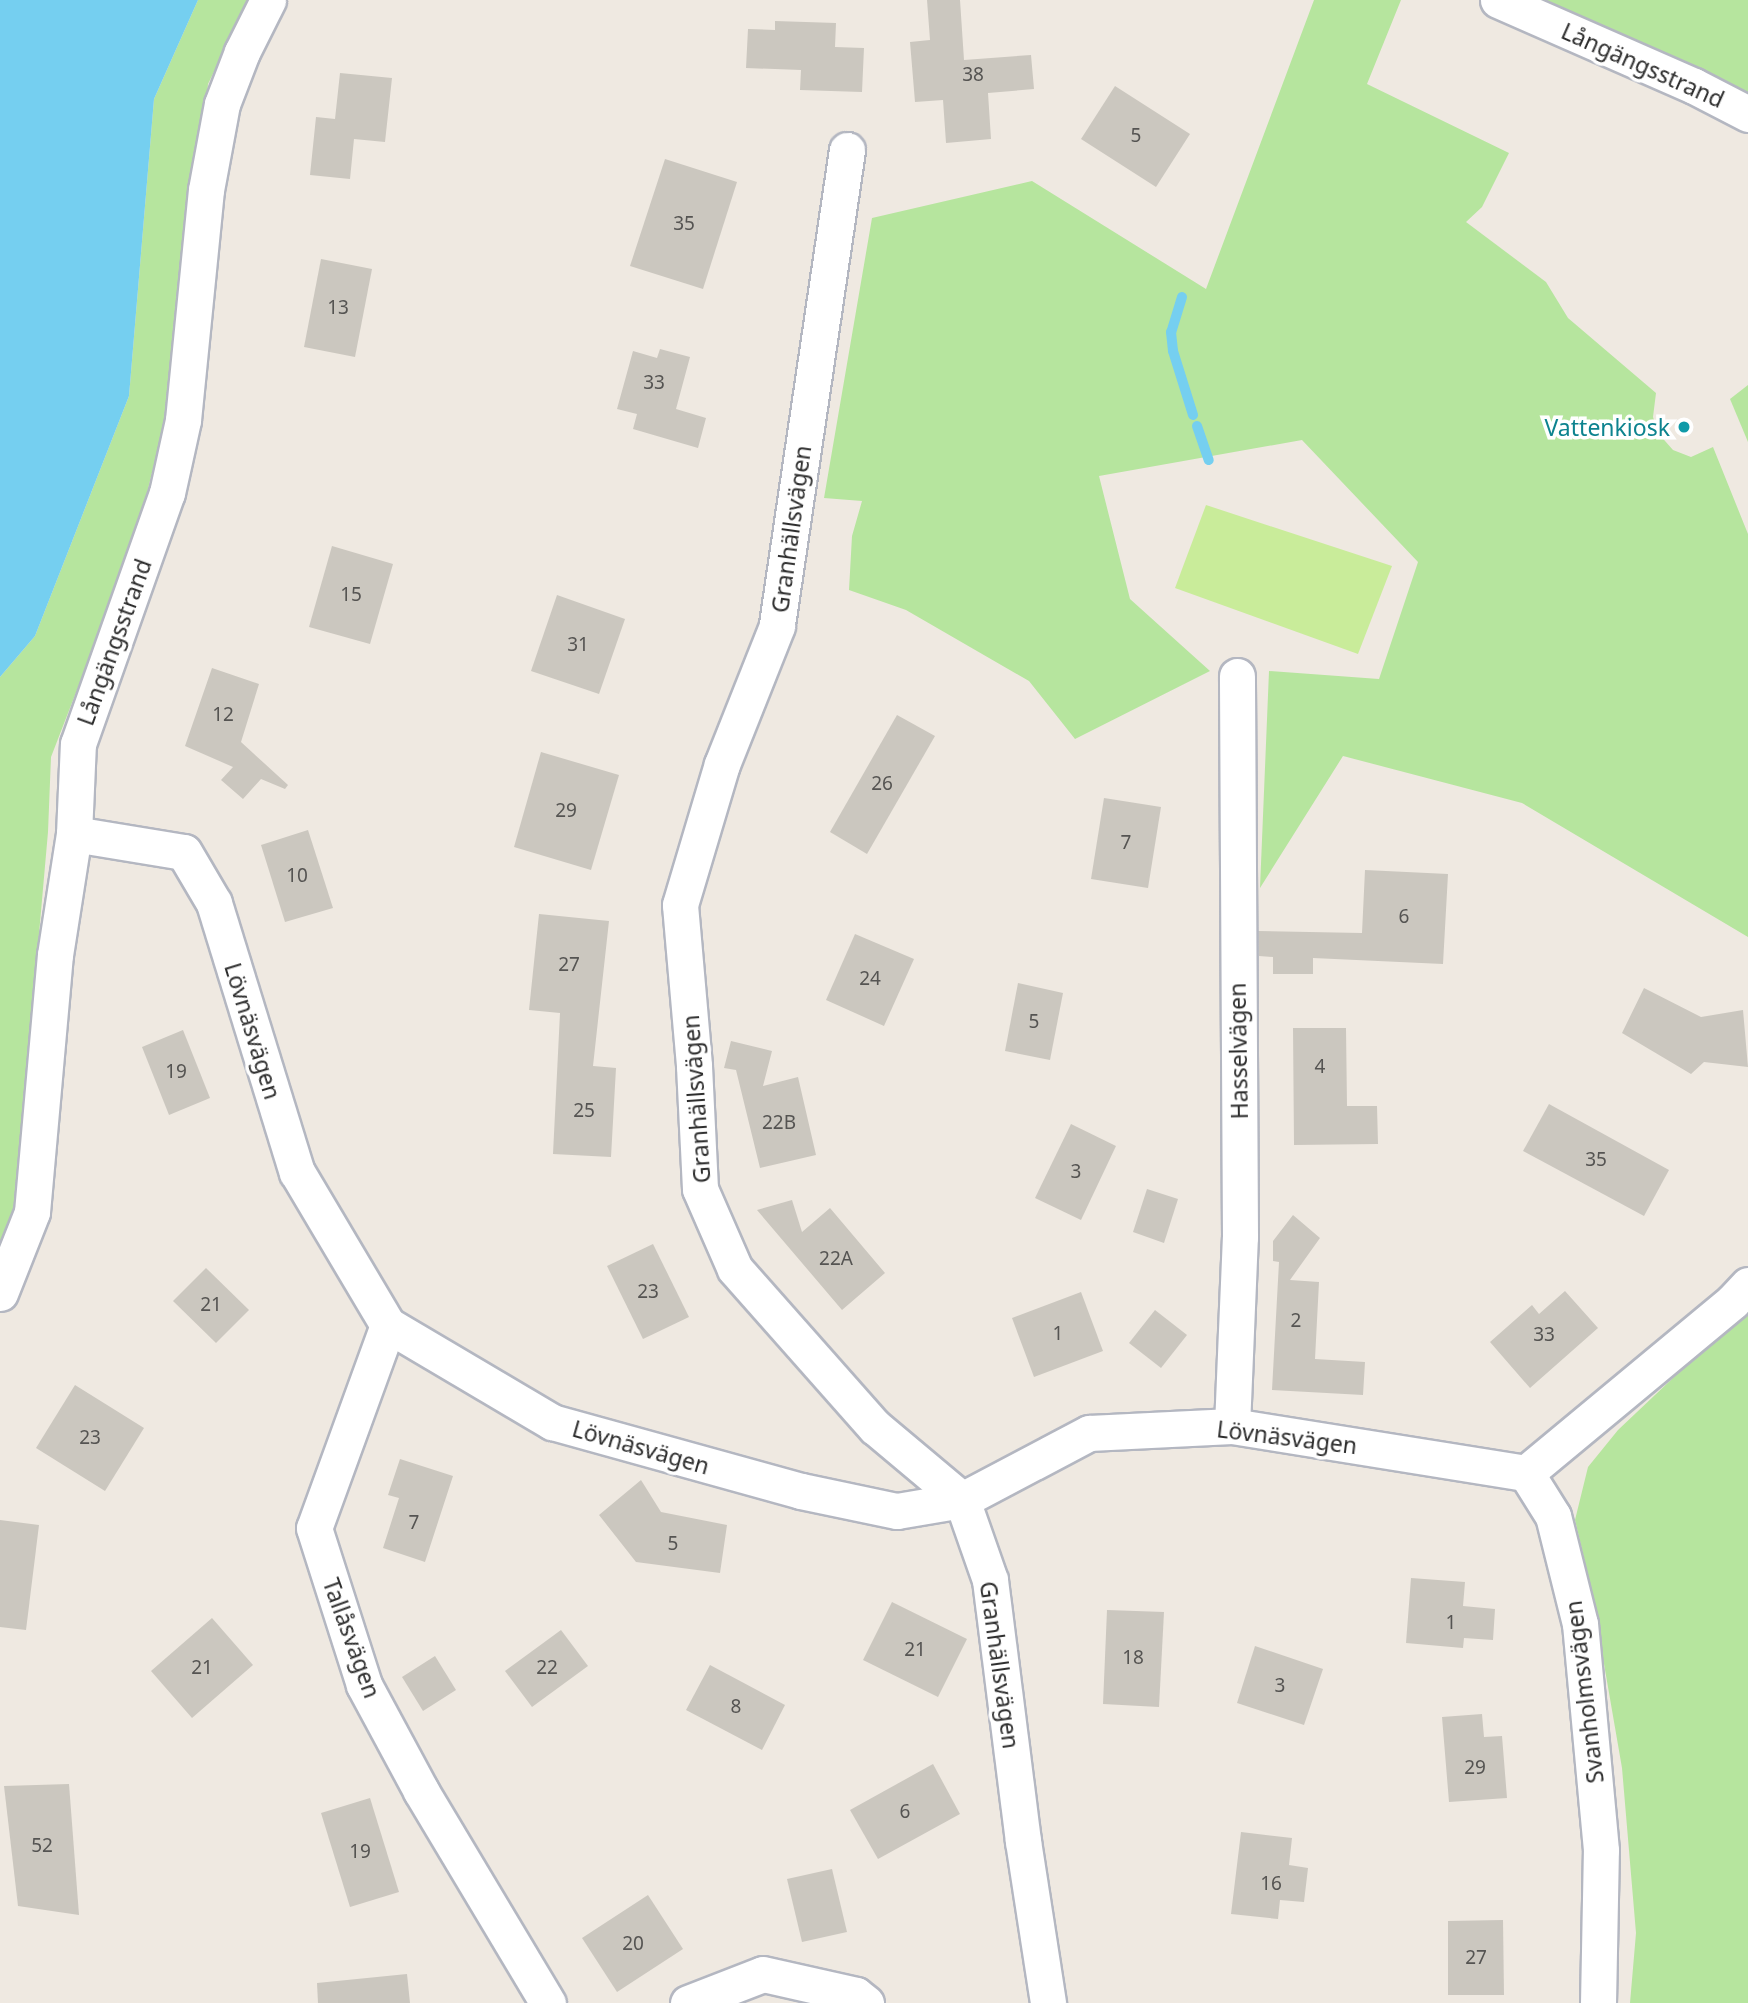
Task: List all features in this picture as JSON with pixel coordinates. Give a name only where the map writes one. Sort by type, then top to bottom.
[{"type":"street","name":"Långängsstrand","points":[[0,1293],[32,1212],[55,955],[74,834],[78,744],[167,492],[183,420],[206,190],[222,104],[242,52],[268,0]]},
{"type":"street","name":"Långängsstrand","points":[[1498,0],[1694,86],[1748,114]]},
{"type":"street","name":"Granhällsvägen","points":[[847,150],[777,626],[722,764],[680,905],[701,1189],[735,1269],[875,1427],[962,1500],[990,1580],[1023,1841],[1048,2003]]},
{"type":"street","name":"Hasselvägen","points":[[1233,1426],[1240,1237],[1237,677]]},
{"type":"street","name":"Lövnäsvägen","points":[[74,834],[184,852],[214,903],[297,1172],[388,1325],[552,1422],[801,1491],[897,1511],[962,1500],[1088,1433],[1233,1426],[1526,1473]]},
{"type":"street","points":[[1526,1473],[1733,1301],[1748,1284]]},
{"type":"street","name":"Tallåsvägen","points":[[388,1325],[314,1528],[364,1685],[421,1791],[548,2003]]},
{"type":"street","name":"Svanholmsvägen","points":[[1526,1473],[1553,1516],[1580,1624],[1601,1850],[1598,2003]]},
{"type":"street","points":[[688,2003],[763,1974],[856,1995],[866,2003]]},
{"type":"green space","points":[[198,0],[249,0],[208,84],[195,233],[174,381],[137,535],[51,757],[48,832],[15,1206],[0,1249],[0,677],[35,636],[129,396],[154,99]]},
{"type":"green space","points":[[1314,0],[1401,0],[1367,84],[1509,153],[1482,207],[1466,222],[1546,282],[1568,318],[1656,393],[1653,417],[1658,433],[1673,450],[1691,457],[1713,447],[1748,534],[1748,937],[1522,803],[1343,756],[1260,888],[1269,671],[1379,679],[1418,562],[1302,440],[1099,476],[1130,599],[1210,671],[1075,739],[1029,681],[906,610],[849,590],[852,536],[862,501],[824,498],[872,218],[1032,181],[1206,289]]},
{"type":"green space","points":[[1521,0],[1748,0],[1748,105]]},
{"type":"green space","points":[[1748,385],[1748,442],[1730,399]]},
{"type":"green space","points":[[1206,505],[1392,566],[1358,654],[1175,588]]},
{"type":"green space","points":[[1748,1307],[1748,2003],[1630,2003],[1636,1933],[1622,1768],[1590,1583],[1575,1520],[1588,1467],[1618,1430]]},
{"type":"water","points":[[0,0],[198,0],[154,99],[129,396],[35,636],[0,677]]},
{"type":"building","points":[[927,0],[960,0],[964,60],[1031,55],[1034,89],[988,93],[991,139],[946,143],[943,100],[915,102],[910,42],[930,40]]},
{"type":"building","points":[[775,21],[836,23],[835,47],[864,48],[862,92],[800,90],[801,70],[746,68],[748,29],[775,30]]},
{"type":"building","points":[[340,73],[392,78],[385,142],[354,139],[350,179],[310,175],[316,117],[335,119]]},
{"type":"building","points":[[1115,86],[1190,134],[1156,187],[1081,139]]},
{"type":"building","points":[[665,159],[737,182],[703,289],[630,266]]},
{"type":"building","points":[[321,259],[372,269],[355,357],[304,347]]},
{"type":"building","points":[[660,349],[690,357],[676,409],[706,418],[698,448],[633,429],[637,414],[617,409],[633,351],[657,358]]},
{"type":"building","points":[[332,546],[393,564],[370,644],[309,627]]},
{"type":"building","points":[[557,595],[625,619],[599,694],[531,671]]},
{"type":"building","points":[[212,668],[259,684],[241,742],[288,785],[285,789],[261,779],[243,799],[221,780],[233,767],[185,746]]},
{"type":"building","points":[[897,715],[935,736],[867,854],[830,832]]},
{"type":"building","points":[[541,752],[619,775],[591,870],[514,847]]},
{"type":"building","points":[[1104,798],[1161,807],[1148,888],[1091,879]]},
{"type":"building","points":[[308,830],[333,908],[285,922],[261,845]]},
{"type":"building","points":[[1365,870],[1448,874],[1443,964],[1313,958],[1313,974],[1273,974],[1273,957],[1259,956],[1258,931],[1362,933]]},
{"type":"building","points":[[539,914],[609,921],[593,1066],[616,1068],[611,1157],[553,1154],[560,1013],[529,1010]]},
{"type":"building","points":[[855,934],[914,959],[884,1026],[826,1000]]},
{"type":"building","points":[[1018,983],[1063,993],[1050,1060],[1005,1051]]},
{"type":"building","points":[[1644,988],[1701,1017],[1743,1010],[1748,1067],[1704,1062],[1691,1074],[1622,1033]]},
{"type":"building","points":[[1293,1028],[1346,1028],[1347,1106],[1377,1106],[1378,1144],[1294,1145]]},
{"type":"building","points":[[183,1030],[210,1098],[169,1115],[142,1047]]},
{"type":"building","points":[[731,1041],[772,1051],[763,1086],[798,1077],[816,1155],[760,1168],[736,1070],[724,1068]]},
{"type":"building","points":[[1549,1104],[1669,1170],[1644,1216],[1523,1151]]},
{"type":"building","points":[[1071,1124],[1116,1146],[1081,1220],[1035,1198]]},
{"type":"building","points":[[1147,1189],[1178,1199],[1164,1243],[1133,1232]]},
{"type":"building","points":[[792,1200],[802,1232],[830,1208],[885,1273],[842,1310],[757,1210]]},
{"type":"building","points":[[1293,1215],[1320,1238],[1290,1280],[1319,1282],[1315,1359],[1365,1362],[1363,1395],[1272,1390],[1279,1262],[1273,1261],[1273,1241]]},
{"type":"building","points":[[653,1244],[689,1317],[643,1339],[607,1266]]},
{"type":"building","points":[[206,1268],[249,1310],[216,1343],[173,1301]]},
{"type":"building","points":[[1565,1291],[1598,1328],[1530,1388],[1490,1342],[1532,1305],[1539,1314]]},
{"type":"building","points":[[1081,1292],[1103,1351],[1034,1377],[1012,1318]]},
{"type":"building","points":[[1155,1310],[1187,1335],[1161,1368],[1129,1343]]},
{"type":"building","points":[[75,1385],[144,1428],[105,1491],[36,1448]]},
{"type":"building","points":[[400,1459],[453,1476],[425,1562],[383,1548],[399,1498],[388,1495]]},
{"type":"building","points":[[641,1480],[661,1512],[727,1525],[720,1573],[636,1562],[599,1515]]},
{"type":"building","points":[[0,1520],[39,1525],[26,1630],[0,1627]]},
{"type":"building","points":[[1411,1578],[1465,1582],[1463,1606],[1495,1609],[1493,1640],[1464,1638],[1463,1648],[1406,1643]]},
{"type":"building","points":[[892,1602],[967,1639],[938,1697],[863,1660]]},
{"type":"building","points":[[1107,1610],[1164,1612],[1159,1707],[1103,1704]]},
{"type":"building","points":[[212,1618],[253,1665],[192,1718],[151,1671]]},
{"type":"building","points":[[561,1630],[588,1666],[532,1707],[505,1671]]},
{"type":"building","points":[[1255,1646],[1323,1669],[1304,1725],[1237,1703]]},
{"type":"building","points":[[435,1656],[456,1690],[423,1711],[402,1677]]},
{"type":"building","points":[[710,1665],[785,1705],[762,1750],[686,1710]]},
{"type":"building","points":[[1482,1714],[1484,1737],[1502,1736],[1507,1798],[1449,1802],[1442,1717]]},
{"type":"building","points":[[933,1764],[960,1814],[878,1859],[850,1810]]},
{"type":"building","points":[[69,1784],[79,1915],[18,1906],[4,1786]]},
{"type":"building","points":[[370,1798],[399,1892],[350,1907],[321,1813]]},
{"type":"building","points":[[1241,1832],[1292,1838],[1289,1865],[1308,1868],[1304,1902],[1280,1900],[1278,1919],[1231,1914]]},
{"type":"building","points":[[832,1869],[847,1932],[802,1942],[787,1879]]},
{"type":"building","points":[[648,1895],[683,1949],[617,1992],[582,1938]]},
{"type":"building","points":[[1503,1920],[1504,1995],[1448,1995],[1448,1921]]},
{"type":"building","points":[[407,1974],[410,2003],[318,2003],[317,1983]]},
{"type":"waterway","points":[[1182,297],[1171,332],[1173,351],[1193,415]]},
{"type":"waterway","points":[[1197,426],[1209,460]]},
{"type":"place","name":"Vattenkiosk","points":[[1684,427]]}]
